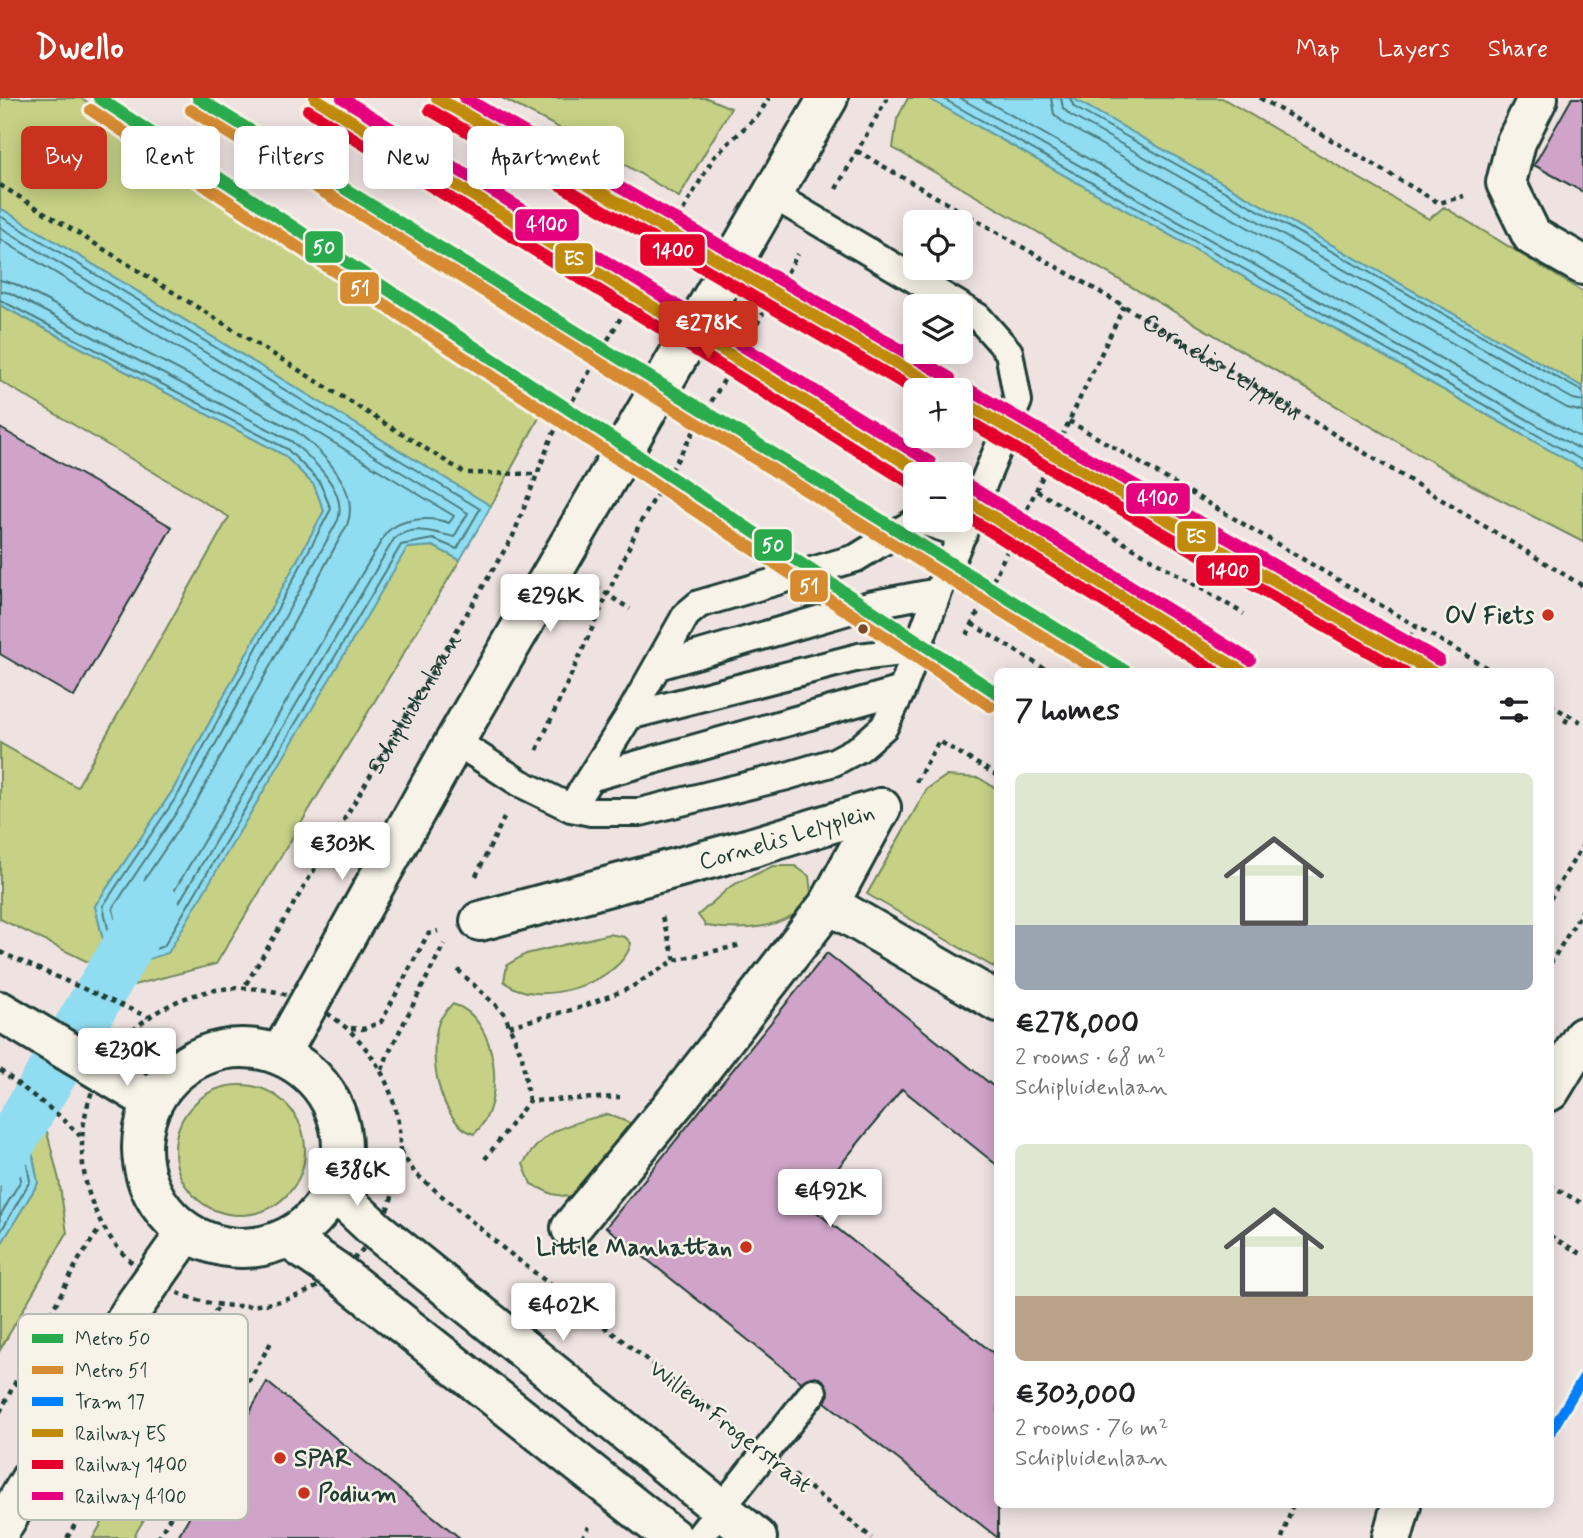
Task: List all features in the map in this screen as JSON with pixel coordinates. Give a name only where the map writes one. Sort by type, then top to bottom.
[{"type":"street","points":[[281,1053],[455,741],[828,98]]},
{"type":"street","points":[[1538,98],[1516,142],[1507,183],[1532,236],[1583,265]]},
{"type":"street","name":"Cornelis Lelyplein","points":[[829,904],[881,808]]},
{"type":"street","name":"Cornelis Lelyplein","points":[[465,925],[750,848],[881,808]]},
{"type":"street","points":[[571,1228],[677,1100],[829,904],[994,1000]]},
{"type":"street","points":[[0,1011],[153,1101]]},
{"type":"street","points":[[1554,1084],[1583,1037]]},
{"type":"street","points":[[246,1047],[281,1053],[321,1085],[335,1109],[341,1135],[341,1163],[334,1190],[322,1209],[287,1238],[264,1246],[240,1249],[217,1246],[186,1233],[158,1204],[147,1182],[141,1157],[142,1132],[153,1101],[166,1082],[188,1062],[216,1050],[246,1047]]},
{"type":"street","points":[[334,1190],[710,1524],[757,1538]]},
{"type":"street","points":[[131,1314],[186,1233]]},
{"type":"street","points":[[287,1238],[337,1272],[673,1538]]},
{"type":"street","points":[[0,1530],[18,1500]]},
{"type":"street","points":[[1392,1538],[1400,1508]]},
{"type":"lane","points":[[773,195],[941,294]]},
{"type":"lane","points":[[455,741],[520,783],[571,808],[591,812],[640,812],[834,762],[860,748],[884,727],[902,690],[939,592],[1018,401],[1009,352],[973,314]]},
{"type":"lane","points":[[571,808],[593,777],[686,615],[699,604],[856,558],[913,523],[925,522],[963,534]]},
{"type":"lane","points":[[658,666],[869,605],[939,592]]},
{"type":"lane","points":[[629,716],[859,657],[918,650]]},
{"type":"lane","points":[[593,777],[902,690]]},
{"type":"lane","points":[[710,1524],[813,1392]]},
{"type":"path","name":"Schipluidenlaan","points":[[246,984],[513,536],[527,507],[536,474],[552,436],[714,158],[759,114],[769,98]]},
{"type":"path","points":[[474,880],[561,702],[606,593],[639,525],[887,98]]},
{"type":"path","points":[[1260,98],[1439,203],[1507,183]]},
{"type":"path","name":"Cornelis Lelyplein","points":[[858,152],[1124,306],[1583,586]]},
{"type":"path","points":[[0,185],[465,473],[536,474]]},
{"type":"path","points":[[961,648],[1124,306]]},
{"type":"path","points":[[1069,421],[1487,668]]},
{"type":"path","points":[[1037,491],[1244,614]]},
{"type":"path","points":[[972,624],[1044,668]]},
{"type":"path","points":[[1392,668],[1416,627]]},
{"type":"path","points":[[1554,707],[1583,723]]},
{"type":"path","points":[[1565,723],[1569,715]]},
{"type":"path","points":[[881,808],[903,804],[939,741],[994,774]]},
{"type":"path","points":[[1554,892],[1583,845]]},
{"type":"path","points":[[1554,957],[1583,910]]},
{"type":"path","points":[[350,1028],[363,1029],[382,1022],[428,934],[465,925]]},
{"type":"path","points":[[382,1070],[388,1054],[465,925]]},
{"type":"path","points":[[509,1026],[579,1008],[630,988],[675,960],[740,944],[794,951]]},
{"type":"path","points":[[0,952],[148,1017]]},
{"type":"path","points":[[458,970],[504,1013],[522,1056],[529,1101],[485,1159]]},
{"type":"path","points":[[246,984],[277,988],[311,1001],[350,1028],[382,1070],[399,1121],[398,1174],[383,1221],[354,1260],[307,1293],[252,1307],[220,1305],[196,1303],[150,1282],[108,1242],[86,1194],[80,1136],[95,1067],[148,1017],[194,994],[246,984]]},
{"type":"path","points":[[0,1070],[61,1117],[80,1136]]},
{"type":"path","points":[[529,1101],[617,1097],[677,1100]]},
{"type":"path","name":"Willem Frogerstraat","points":[[399,1150],[415,1173],[503,1248],[767,1452],[872,1538]]},
{"type":"path","points":[[1554,1187],[1583,1204]]},
{"type":"path","points":[[51,1314],[78,1261],[101,1228]]},
{"type":"path","points":[[1554,1238],[1583,1255]]},
{"type":"path","points":[[214,1314],[220,1305]]},
{"type":"path","points":[[248,1382],[273,1339]]},
{"type":"path","points":[[0,1412],[18,1377]]},
{"type":"path","points":[[1282,1538],[1292,1508]]},
{"type":"path","points":[[67,1538],[78,1520]]},
{"type":"path","points":[[158,1538],[168,1520]]},
{"type":"green space","points":[[0,98],[81,98],[126,126],[121,126],[121,189],[220,189],[220,185],[553,392],[491,506],[0,208]]},
{"type":"green space","points":[[502,98],[707,98],[731,108],[679,197],[624,164],[624,126],[556,126]]},
{"type":"green space","points":[[908,98],[928,98],[1583,469],[1583,542],[1472,485],[893,148],[897,119]]},
{"type":"green space","points":[[1072,98],[1222,98],[1429,219],[1444,207],[1583,292],[1583,387]]},
{"type":"green space","points":[[0,305],[284,455],[314,485],[324,511],[173,790],[95,906],[107,956],[88,962],[0,919],[0,743],[77,787],[229,517],[0,381]]},
{"type":"green space","points":[[433,546],[460,560],[216,964],[130,986],[127,966],[168,952],[407,548]]},
{"type":"green space","points":[[946,776],[979,778],[994,787],[994,967],[867,894],[927,789]]},
{"type":"green space","points":[[773,866],[795,866],[809,876],[812,901],[776,923],[735,929],[706,926],[698,915],[731,886]]},
{"type":"green space","points":[[609,934],[625,937],[631,943],[624,957],[612,970],[595,980],[575,988],[535,993],[517,989],[504,981],[507,965],[526,954]]},
{"type":"green space","points":[[452,1004],[468,1012],[480,1025],[493,1062],[491,1103],[485,1121],[474,1134],[462,1127],[452,1116],[444,1102],[436,1069],[434,1051],[439,1022]]},
{"type":"green space","points":[[240,1085],[265,1090],[286,1104],[300,1125],[305,1150],[300,1175],[286,1196],[265,1210],[240,1215],[215,1210],[194,1196],[180,1175],[175,1150],[180,1125],[194,1104],[215,1090]]},
{"type":"green space","points":[[608,1114],[632,1124],[632,1138],[574,1198],[552,1194],[531,1184],[523,1164],[540,1142],[559,1129]]},
{"type":"green space","points":[[28,1130],[47,1132],[59,1180],[67,1233],[21,1314],[18,1314],[0,1350],[0,1246],[38,1183]]},
{"type":"green space","points":[[103,1520],[144,1520],[133,1538],[93,1538]]},
{"type":"water","points":[[928,98],[1072,98],[1583,387],[1583,469]]},
{"type":"water","points":[[0,208],[491,506],[460,560],[433,546],[407,548],[168,953],[127,966],[107,956],[95,906],[173,790],[324,511],[314,485],[284,455],[0,305]]},
{"type":"water","points":[[6,1117],[28,1130],[38,1183],[0,1246],[0,1119]]},
{"type":"building","points":[[1572,98],[1583,98],[1583,192],[1534,165]]},
{"type":"building","points":[[779,362],[814,382],[794,417],[759,397]]},
{"type":"building","points":[[0,428],[172,527],[74,697],[0,654]]},
{"type":"building","name":"Little Manhattan","points":[[827,953],[994,1087],[994,1163],[902,1089],[808,1205],[994,1354],[994,1508],[998,1508],[998,1538],[825,1402],[829,1394],[823,1380],[815,1376],[801,1382],[606,1227]]},
{"type":"building","name":"Podium","points":[[267,1382],[460,1538],[177,1538],[187,1520],[248,1520],[248,1415]]},
{"type":"waterway","points":[[0,1160],[153,904]]},
{"type":"metro line","name":"50","points":[[99,98],[994,691]]},
{"type":"metro line","name":"50","points":[[198,98],[1121,668]]},
{"type":"metro line","name":"51","points":[[91,110],[990,706]]},
{"type":"metro line","name":"51","points":[[191,110],[1094,668]]},
{"type":"tram line","name":"17","points":[[1554,1426],[1583,1378]]},
{"type":"rail line","name":"ES","points":[[315,98],[904,462]]},
{"type":"rail line","name":"4100","points":[[342,98],[930,462]]},
{"type":"rail line","name":"ES","points":[[437,98],[922,378]]},
{"type":"rail line","name":"4100","points":[[465,98],[950,378]]},
{"type":"rail line","name":"1400","points":[[308,110],[903,479]]},
{"type":"rail line","name":"1400","points":[[430,110],[903,383]]},
{"type":"rail line","name":"4100","points":[[973,392],[1439,660]]},
{"type":"rail line","name":"ES","points":[[973,408],[1425,668]]},
{"type":"rail line","name":"1400","points":[[973,424],[1397,668]]},
{"type":"rail line","name":"4100","points":[[973,488],[1250,660]]},
{"type":"rail line","name":"ES","points":[[973,504],[1237,668]]},
{"type":"rail line","name":"1400","points":[[973,520],[1210,668]]},
{"type":"place","name":"OV Fiets","points":[[1548,615]]},
{"type":"place","name":"Little Manhattan","points":[[746,1247]]},
{"type":"place","name":"SPAR","points":[[280,1458]]},
{"type":"place","name":"Podium","points":[[304,1493]]}]
